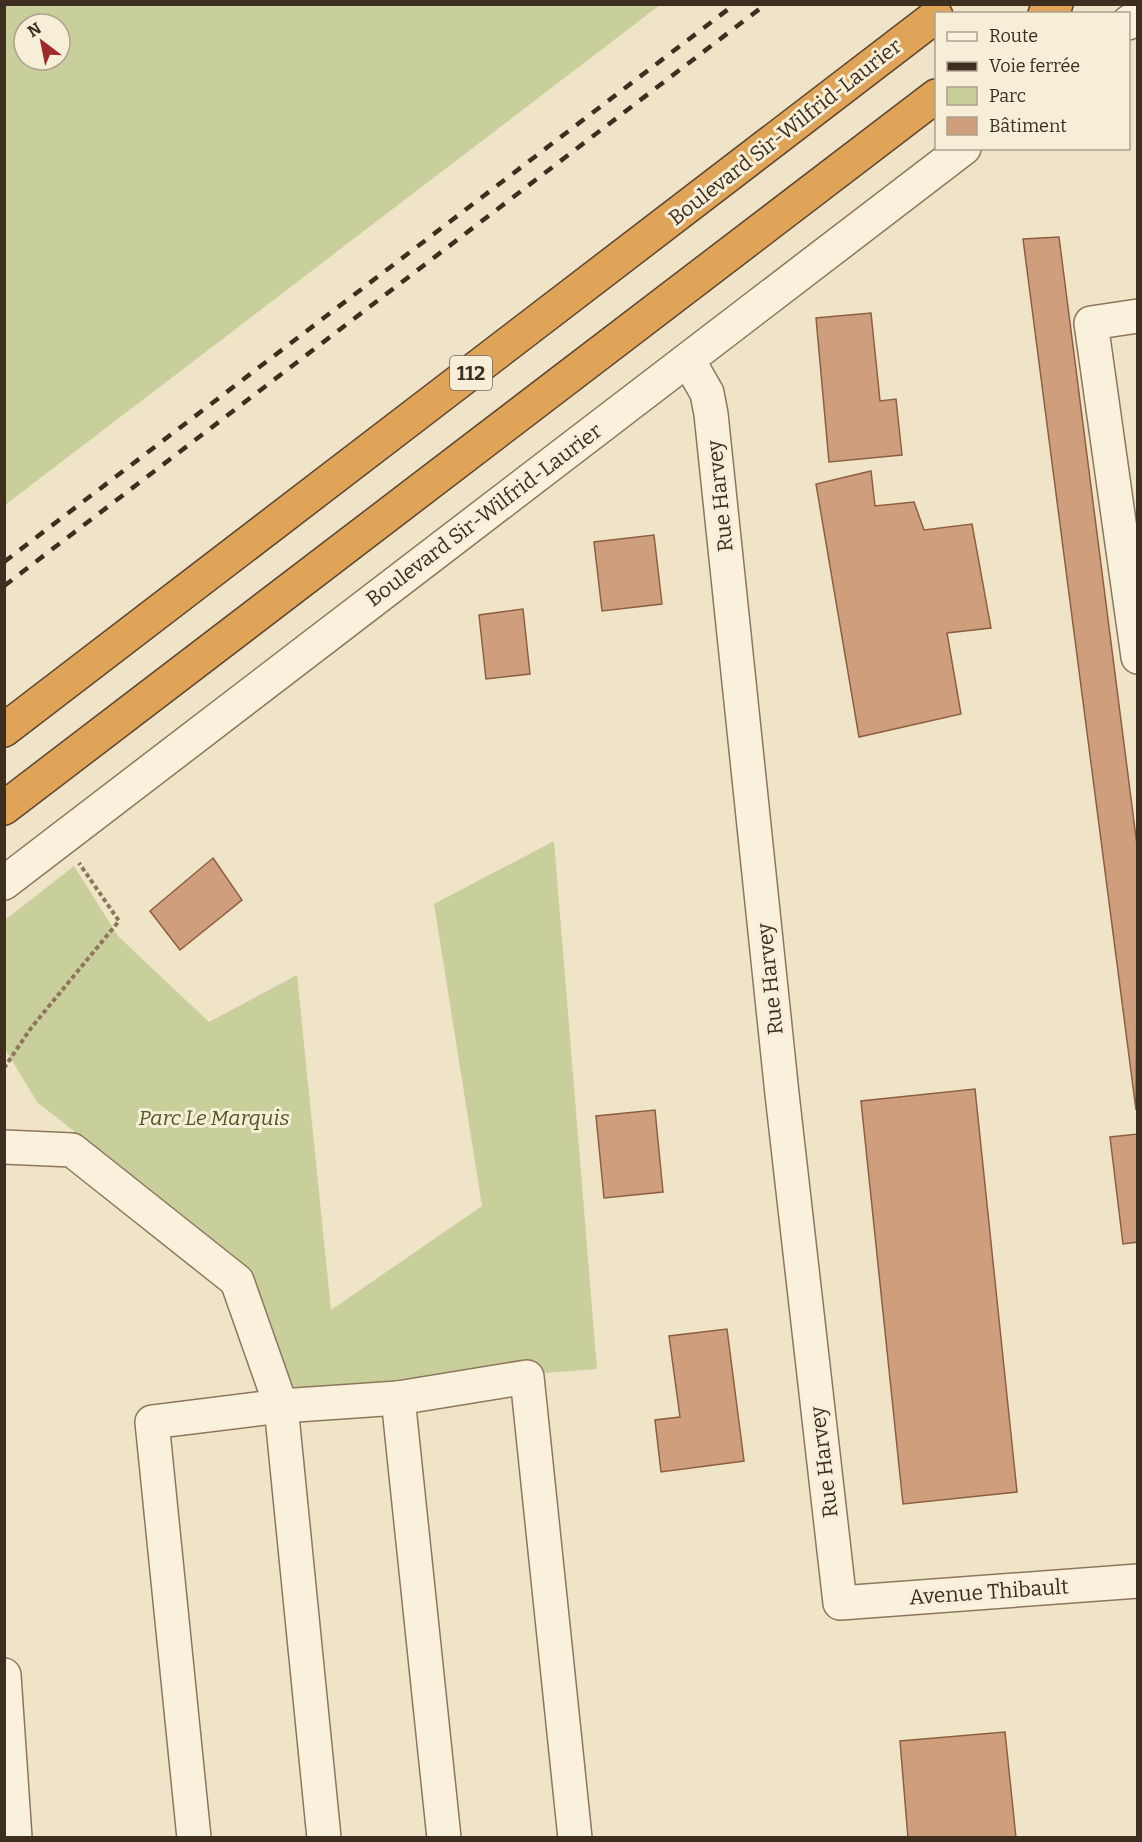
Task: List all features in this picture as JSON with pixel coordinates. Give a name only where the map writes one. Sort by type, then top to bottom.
[{"type":"highway","name":"Boulevard Sir-Wilfrid-Laurier","points":[[4,730],[935,17]]},
{"type":"highway","points":[[4,808],[935,97]]},
{"type":"street","name":"Boulevard Sir-Wilfrid-Laurier","points":[[4,883],[961,150]]},
{"type":"street","points":[[1137,316],[1091,322],[1137,657]]},
{"type":"street","name":"Rue Harvey","points":[[688,360],[707,393],[711,414],[782,1094],[840,1603]]},
{"type":"street","points":[[4,1147],[72,1150],[237,1281],[281,1406],[324,1838]]},
{"type":"street","points":[[194,1838],[152,1422],[281,1406],[398,1398],[527,1377],[575,1838]]},
{"type":"street","points":[[398,1398],[444,1838]]},
{"type":"street","name":"Avenue Thibault","points":[[840,1603],[1137,1581]]},
{"type":"street","points":[[4,1675],[15,1838]]},
{"type":"path","points":[[4,1068],[31,1028],[119,921],[75,857]]},
{"type":"green space","points":[[5,4],[660,5],[5,505]]},
{"type":"green space","name":"Parc Le Marquis","points":[[554,841],[597,1369],[290,1393],[247,1268],[37,1102],[5,1049],[5,920],[74,866],[118,936],[209,1022],[297,975],[331,1310],[482,1206],[434,904]]},
{"type":"building","points":[[1059,237],[1138,853],[1136,1110],[1023,239]]},
{"type":"building","points":[[871,313],[880,401],[896,399],[902,455],[829,462],[816,318]]},
{"type":"building","points":[[871,471],[875,506],[914,502],[924,530],[972,524],[991,628],[947,633],[961,714],[859,737],[816,484]]},
{"type":"building","points":[[654,535],[662,604],[602,611],[594,542]]},
{"type":"building","points":[[523,609],[530,674],[486,679],[479,615]]},
{"type":"building","points":[[213,858],[242,900],[180,950],[150,911]]},
{"type":"building","points":[[975,1089],[1017,1492],[903,1504],[861,1101]]},
{"type":"building","points":[[655,1110],[663,1192],[604,1198],[596,1116]]},
{"type":"building","points":[[1138,1134],[1138,1242],[1123,1244],[1110,1137]]},
{"type":"building","points":[[727,1329],[744,1461],[661,1472],[655,1420],[680,1417],[669,1336]]},
{"type":"building","points":[[1005,1732],[1016,1838],[908,1838],[900,1741]]},
{"type":"railway","points":[[4,562],[735,4]]},
{"type":"railway","points":[[4,586],[766,4]]}]
